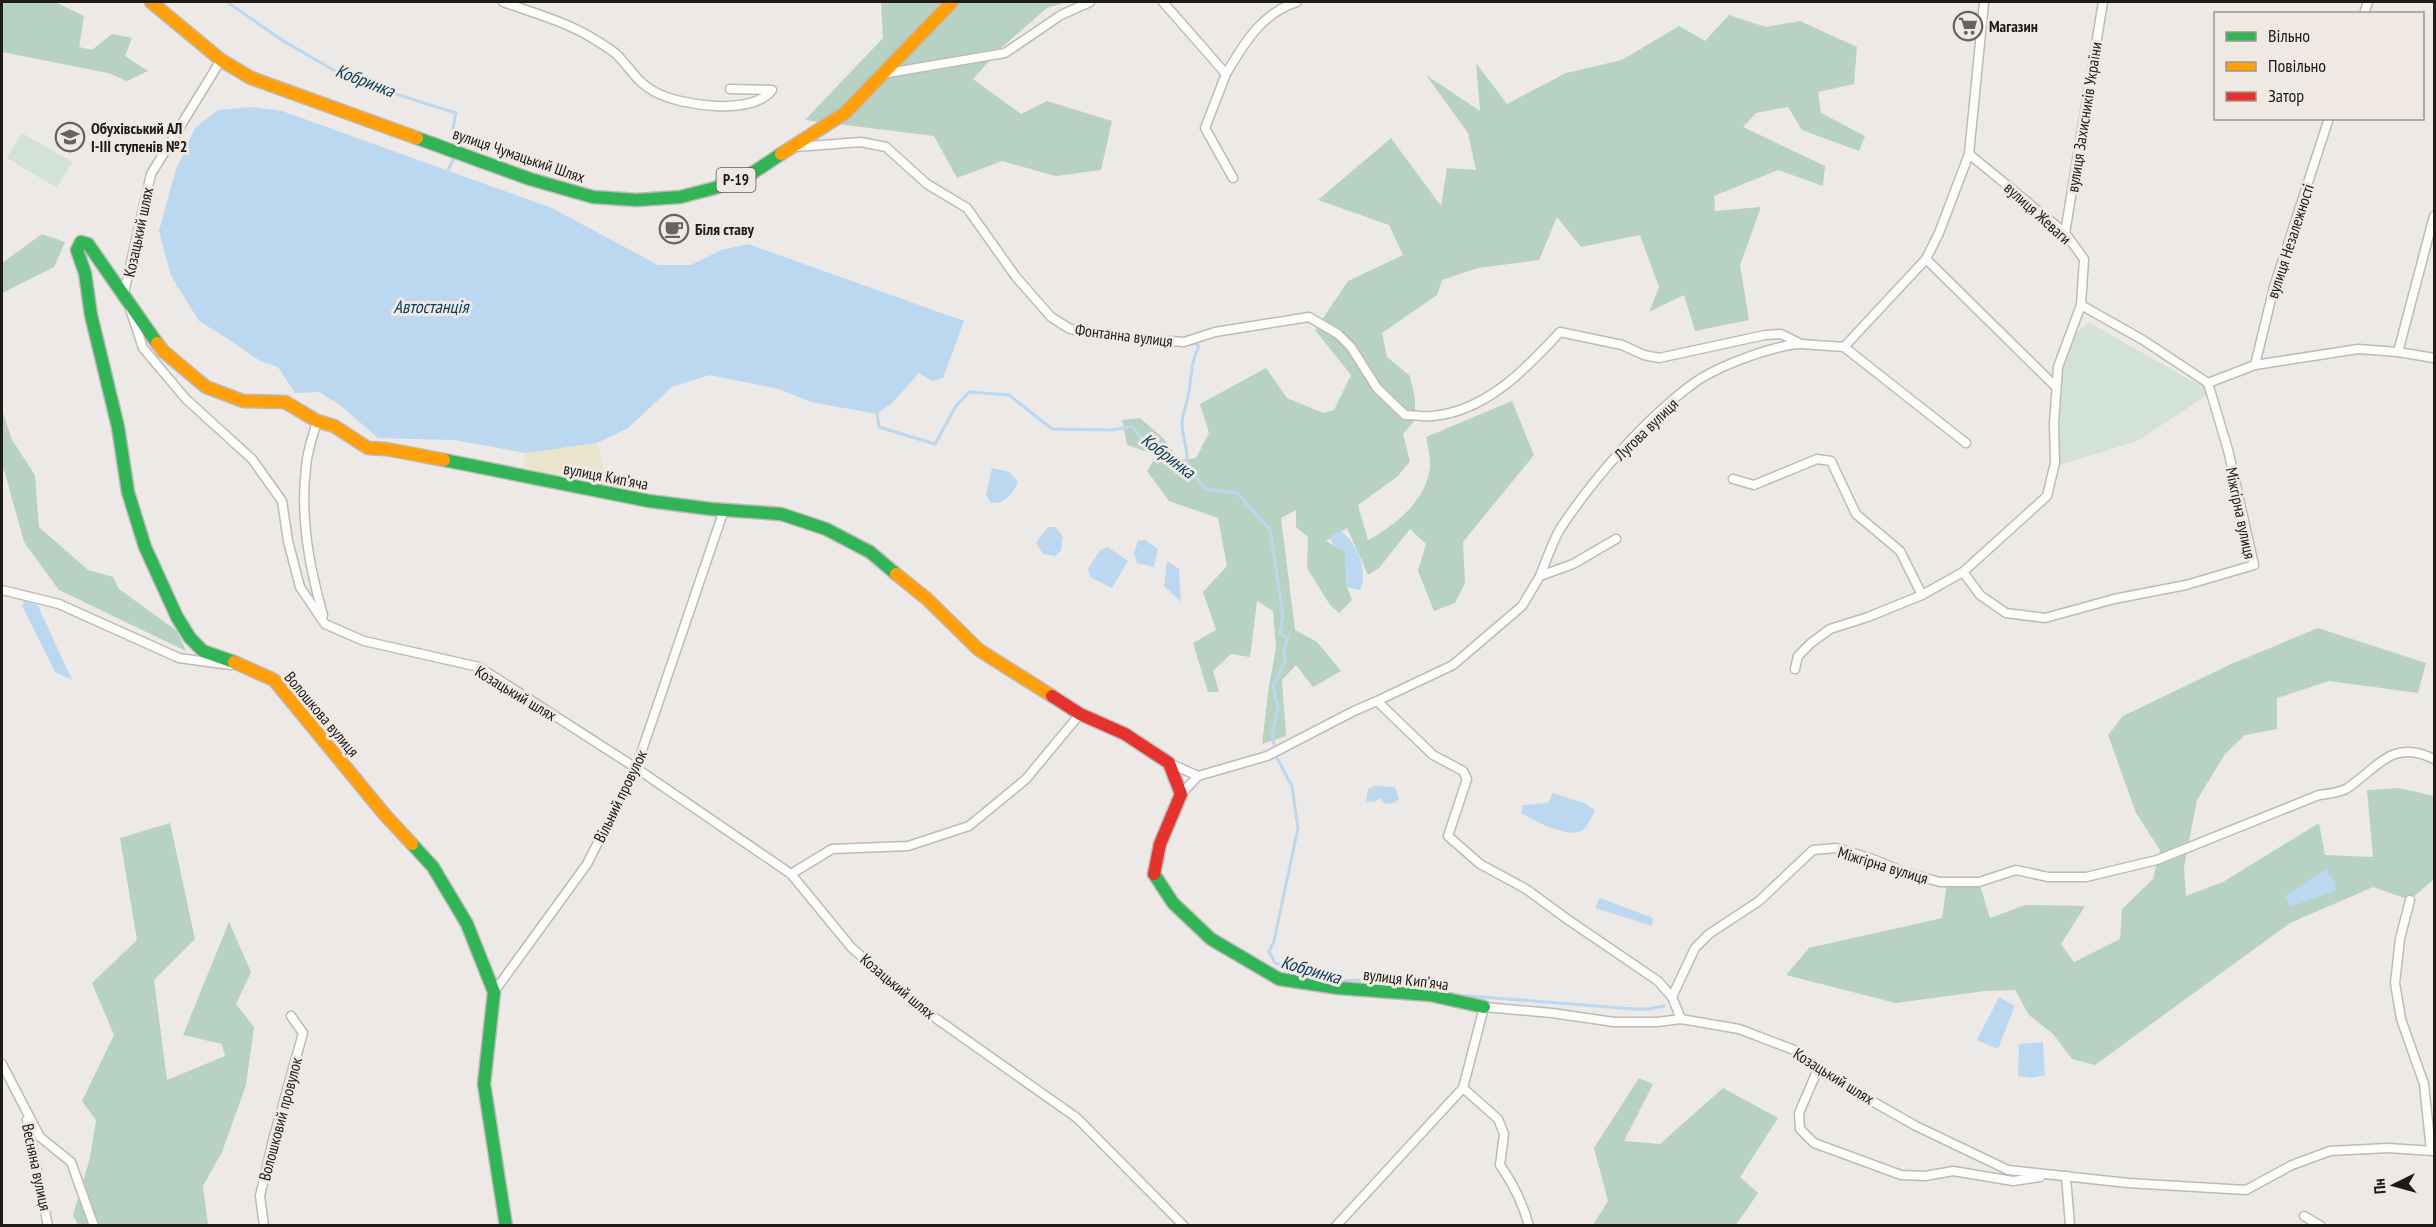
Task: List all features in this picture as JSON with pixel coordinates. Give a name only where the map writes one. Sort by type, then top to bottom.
[{"type":"street","name":"вулиця Чумацький Шлях","points":[[151,2],[221,60],[251,78],[306,100],[531,179],[593,197],[637,200],[681,196],[715,188],[751,174],[845,113],[952,2]]},
{"type":"street","points":[[503,2],[587,35],[616,54],[633,77],[655,92],[693,105],[736,106],[768,96],[772,90],[730,90]]},
{"type":"street","points":[[882,74],[1005,53],[1060,15],[1090,2]]},
{"type":"street","points":[[1163,2],[1226,74]]},
{"type":"street","points":[[1233,178],[1205,128],[1226,74],[1250,34],[1281,7],[1298,2]]},
{"type":"street","points":[[1966,443],[1844,347],[1926,259],[1939,233],[1969,154],[1984,2]]},
{"type":"street","name":"вулиця Захисників України","points":[[2065,233],[2103,2]]},
{"type":"street","name":"Козацький шлях","points":[[221,60],[165,147],[151,174],[124,293],[143,348],[186,399],[252,459],[282,501],[288,541],[300,587],[325,624],[364,641],[479,667],[636,768],[791,874],[851,947],[893,985],[910,1000],[1077,1118],[1184,1226]]},
{"type":"street","name":"вулиця Незалежності","points":[[2255,366],[2274,287],[2328,120]]},
{"type":"street","name":"Фонтанна вулиця","points":[[793,147],[861,142],[886,147],[927,184],[968,208],[1016,277],[1051,317],[1070,329],[1117,337],[1184,342],[1215,332],[1309,317],[1344,340],[1377,388],[1405,415],[1432,416],[1463,410],[1489,398],[1514,376]]},
{"type":"street","name":"вулиця Жеваги","points":[[1963,572],[2047,496],[2055,463],[2058,367],[2081,306],[2084,259],[2065,233],[1969,154]]},
{"type":"street","points":[[2398,352],[2434,216]]},
{"type":"street","name":"Волошкова вулиця","points":[[124,293],[88,244],[81,242],[77,250],[86,273],[91,315],[118,427],[129,492],[145,547],[177,617],[190,638],[203,651],[249,667],[274,680],[385,815],[433,867],[467,924],[494,992],[484,1084],[506,1226]]},
{"type":"street","points":[[1926,259],[2056,387]]},
{"type":"street","name":"вулиця Кипʼяча","points":[[124,293],[163,351],[206,387],[243,401],[285,402],[316,421],[334,426],[369,448],[386,449],[649,501],[781,514],[826,529],[870,552],[927,599],[979,650],[1080,714],[1125,734],[1169,763]]},
{"type":"street","points":[[2081,306],[2143,340],[2208,383],[2255,366],[2358,349],[2434,358]]},
{"type":"street","name":"Лугова вулиця","points":[[1514,376],[1541,353],[1560,332],[1622,345],[1644,355],[1659,358],[1765,334],[1781,334],[1801,344]]},
{"type":"street","name":"Лугова вулиця","points":[[1198,776],[1267,756],[1354,711],[1453,665],[1522,606],[1540,576],[1559,531],[1594,481],[1640,432],[1695,382],[1754,354],[1801,344],[1844,347]]},
{"type":"street","name":"Міжгірна вулиця","points":[[1963,572],[1980,595],[2006,613],[2045,618],[2114,599],[2186,585],[2254,565],[2228,450],[2208,383]]},
{"type":"street","points":[[316,421],[306,466],[305,534],[310,572],[325,624]]},
{"type":"street","points":[[1733,479],[1754,485],[1817,459],[1832,461],[1856,514],[1900,551],[1922,595]]},
{"type":"street","name":"Вільний провулок","points":[[494,992],[587,864],[636,768],[724,510]]},
{"type":"street","points":[[1540,576],[1573,564],[1616,539]]},
{"type":"street","points":[[1795,669],[1798,656],[1830,629],[1868,617],[1922,595],[1963,572]]},
{"type":"street","points":[[2,590],[60,604],[179,658],[249,667]]},
{"type":"street","points":[[1377,702],[1433,755],[1463,771],[1467,779],[1448,836],[1480,864],[1526,889],[1566,920],[1658,981],[1672,997],[1682,1019]]},
{"type":"street","points":[[791,874],[832,849],[908,846],[969,826],[1026,779],[1080,714]]},
{"type":"street","name":"Міжгірна вулиця","points":[[1672,997],[1695,948],[1709,934],[1759,901],[1813,850],[1836,848],[1940,882],[1979,882],[2016,870],[2048,877],[2086,877],[2157,860],[2319,795],[2343,790],[2394,753],[2420,752],[2434,759]]},
{"type":"street","points":[[1169,763],[1198,776],[1181,794],[1169,763]]},
{"type":"street","name":"вулиця Кипʼяча","points":[[1181,794],[1160,844],[1154,876],[1173,903],[1211,939],[1279,979],[1338,988],[1430,995],[1484,1007]]},
{"type":"street","points":[[2410,900],[2400,939],[2395,983],[2400,1019],[2424,1084],[2433,1151]]},
{"type":"street","name":"Козацький шлях","points":[[1484,1007],[1552,1013],[1614,1022],[1657,1022],[1682,1019],[1739,1029],[1794,1050],[1818,1069],[1916,1126],[2008,1170],[2246,1190],[2292,1165],[2330,1151],[2388,1148],[2433,1151]]},
{"type":"street","points":[[1336,1226],[1463,1088],[1484,1007]]},
{"type":"street","name":"Волошковий провулок","points":[[264,1226],[260,1197],[273,1140],[303,1034],[291,1016]]},
{"type":"street","name":"Весняна вулиця","points":[[2,1064],[40,1137],[71,1162],[94,1226]]},
{"type":"street","points":[[1818,1069],[1799,1113],[1800,1129],[1815,1143],[1901,1175],[1925,1176],[1953,1171],[2013,1181],[2051,1175]]},
{"type":"street","points":[[1463,1088],[1498,1119],[1504,1134],[1500,1165],[1515,1186],[1524,1206],[1529,1226]]},
{"type":"street","name":"Весняна вулиця","points":[[25,1109],[48,1226]]},
{"type":"street","points":[[2066,1176],[2070,1226]]},
{"type":"street","points":[[2304,1216],[2321,1226]]},
{"type":"green space","points":[[2,2],[55,2],[84,16],[79,47],[92,50],[112,34],[132,38],[125,56],[148,71],[127,81],[108,73],[2,52]]},
{"type":"green space","points":[[881,2],[1068,2],[1047,8],[1001,48],[973,79],[1021,114],[1047,101],[1112,121],[1101,170],[1056,176],[1002,161],[957,178],[934,136],[805,120],[883,38]]},
{"type":"green space","points":[[1729,15],[1766,27],[1800,21],[1857,47],[1854,84],[1818,92],[1821,113],[1865,136],[1859,151],[1802,130],[1788,107],[1756,113],[1743,127],[1825,166],[1823,186],[1778,170],[1714,196],[1715,211],[1761,207],[1740,265],[1749,320],[1695,331],[1684,295],[1649,312],[1659,287],[1640,235],[1581,247],[1557,217],[1539,260],[1478,268],[1442,280],[1437,295],[1382,333],[1387,357],[1410,376],[1415,399],[1415,420],[1403,434],[1410,461],[1398,476],[1358,505],[1368,540],[1399,519],[1423,490],[1430,466],[1426,437],[1512,401],[1534,455],[1463,542],[1465,583],[1455,603],[1434,611],[1418,571],[1426,544],[1410,529],[1379,568],[1368,575],[1347,528],[1326,541],[1345,552],[1347,587],[1352,600],[1339,613],[1330,605],[1307,568],[1308,537],[1296,527],[1296,510],[1281,518],[1295,630],[1317,642],[1341,671],[1313,687],[1296,665],[1282,680],[1286,736],[1262,744],[1276,648],[1273,611],[1257,601],[1250,657],[1231,654],[1213,671],[1219,692],[1208,692],[1193,643],[1216,630],[1203,592],[1227,566],[1218,518],[1169,501],[1147,471],[1157,455],[1127,445],[1122,420],[1140,418],[1164,439],[1179,460],[1196,458],[1209,433],[1200,404],[1266,368],[1287,398],[1323,413],[1334,410],[1351,375],[1315,330],[1348,281],[1403,255],[1389,225],[1318,200],[1391,138],[1441,206],[1447,168],[1476,170],[1468,133],[1426,75],[1480,111],[1476,63],[1507,104],[1566,73],[1622,60],[1679,26],[1705,41]]},
{"type":"green space","points":[[22,133],[72,162],[57,188],[7,158]]},
{"type":"green space","points":[[42,234],[65,242],[54,267],[2,293],[2,263]]},
{"type":"green space","points":[[2089,323],[2205,388],[2207,395],[2137,441],[2060,465],[2057,411],[2063,370],[2074,334]]},
{"type":"green space","points":[[2,410],[12,440],[35,475],[39,527],[88,570],[113,577],[119,589],[177,631],[186,651],[59,590],[24,542],[2,468]]},
{"type":"green space","points":[[2318,628],[2426,663],[2418,693],[2329,681],[2277,698],[2277,729],[2245,735],[2225,754],[2197,800],[2184,867],[2186,896],[2223,882],[2319,823],[2325,855],[2373,857],[2367,790],[2399,788],[2434,796],[2434,879],[2410,900],[2373,887],[2290,923],[2095,1065],[2072,1059],[2053,1034],[2029,1015],[2015,990],[1985,991],[1896,1003],[1786,975],[1809,948],[1942,918],[1947,883],[1979,882],[1990,918],[2025,905],[2085,906],[2061,944],[2074,962],[2120,939],[2122,909],[2153,879],[2160,850],[2136,813],[2108,735],[2123,716],[2229,665]]},
{"type":"green space","points":[[170,823],[195,939],[154,980],[167,1080],[225,1056],[222,1044],[183,1035],[229,922],[251,972],[236,1004],[254,1027],[246,1085],[222,1152],[203,1186],[208,1225],[78,1225],[73,1215],[90,1158],[96,1120],[82,1101],[114,1035],[92,983],[137,940],[120,838]]},
{"type":"green space","points":[[1639,1078],[1653,1084],[1624,1141],[1660,1144],[1723,1088],[1778,1118],[1740,1177],[1758,1193],[1736,1225],[1593,1225],[1608,1201],[1594,1148]]},
{"type":"sand","points":[[597,443],[603,468],[602,492],[521,477],[526,453]]},
{"type":"water","name":"Автостанція","points":[[252,107],[282,111],[552,208],[658,265],[691,265],[721,250],[748,244],[964,321],[943,378],[932,381],[919,373],[892,403],[877,414],[811,402],[779,389],[709,375],[672,387],[628,428],[597,443],[526,453],[454,440],[378,438],[340,405],[319,392],[295,393],[278,367],[260,361],[199,321],[171,276],[159,231],[176,169],[195,128],[218,110]]},
{"type":"water","points":[[992,468],[1009,472],[1018,482],[1008,497],[996,503],[991,503],[986,495]]},
{"type":"water","points":[[1048,527],[1055,527],[1063,536],[1061,551],[1055,556],[1043,554],[1036,543]]},
{"type":"water","points":[[1341,531],[1352,543],[1360,558],[1363,575],[1360,590],[1347,587],[1345,552],[1334,546],[1330,538],[1332,534]]},
{"type":"water","points":[[1145,540],[1158,549],[1154,567],[1137,563],[1134,553],[1138,541]]},
{"type":"water","points":[[1107,547],[1128,561],[1112,588],[1090,577],[1088,569],[1100,550]]},
{"type":"water","points":[[1167,561],[1179,569],[1181,602],[1164,586]]},
{"type":"water","points":[[25,600],[38,606],[72,680],[55,672],[22,606]]},
{"type":"water","points":[[1375,786],[1395,787],[1399,799],[1394,803],[1384,804],[1380,798],[1374,802],[1366,801],[1368,789]]},
{"type":"water","points":[[1553,793],[1584,803],[1595,810],[1583,830],[1570,833],[1561,831],[1521,813],[1523,805],[1548,803]]},
{"type":"water","points":[[2326,869],[2335,882],[2336,891],[2290,907],[2285,896]]},
{"type":"water","points":[[1600,898],[1653,918],[1652,926],[1595,908]]},
{"type":"water","points":[[1999,997],[2015,1006],[1998,1049],[1977,1040]]},
{"type":"water","points":[[2043,1042],[2045,1075],[2031,1078],[2018,1076],[2019,1044]]},
{"type":"waterway","name":"Кобринка","points":[[227,2],[285,42],[351,80],[456,113],[453,128],[461,144],[458,150]]},
{"type":"waterway","name":"Кобринка","points":[[448,170],[455,156]]},
{"type":"waterway","points":[[1186,468],[1187,457],[1182,423],[1193,363],[1199,346],[1195,344]]},
{"type":"waterway","name":"Кобринка","points":[[877,414],[879,427],[935,444],[956,406],[969,392],[1009,395],[1052,429],[1113,430],[1132,426],[1141,438],[1156,442],[1173,463],[1194,473],[1205,489],[1237,493],[1270,530],[1283,615],[1280,633],[1288,638],[1284,649],[1285,662],[1273,686],[1278,708],[1272,736],[1274,744]]},
{"type":"waterway","name":"Кобринка","points":[[1277,758],[1292,786],[1298,828],[1274,941],[1269,952],[1275,963],[1340,981],[1401,978],[1456,995],[1634,1009],[1664,1006]]},
{"type":"traffic: fast","points":[[417,138],[530,179],[593,197],[637,200],[680,197],[715,188],[751,174],[781,154]]},
{"type":"traffic: fast","points":[[157,343],[88,244],[81,242],[77,250],[85,273],[91,315],[118,427],[128,492],[145,547],[177,617],[190,638],[203,651],[234,662]]},
{"type":"traffic: fast","points":[[444,460],[649,501],[711,509],[781,514],[826,529],[870,552],[896,574]]},
{"type":"traffic: fast","points":[[412,844],[433,867],[467,924],[494,992],[484,1084],[506,1226]]},
{"type":"traffic: fast","points":[[1154,874],[1173,903],[1211,939],[1279,979],[1338,988],[1430,995],[1484,1007]]},
{"type":"traffic: slow","points":[[151,2],[221,60],[251,78],[417,138]]},
{"type":"traffic: slow","points":[[781,154],[845,113],[952,2]]},
{"type":"traffic: slow","points":[[157,343],[163,351],[206,387],[243,401],[285,402],[317,421],[334,426],[368,448],[386,449],[444,460]]},
{"type":"traffic: slow","points":[[896,574],[927,599],[979,650],[1052,696]]},
{"type":"traffic: slow","points":[[234,662],[274,680],[385,815],[412,844]]},
{"type":"traffic: jam","points":[[1052,696],[1080,714],[1125,734],[1169,763],[1181,794],[1160,844],[1154,874]]},
{"type":"place","name":"Магазин","points":[[1968,26]]},
{"type":"place","name":"Обухівський АЛ І-ІІІ ступенів №2","points":[[70,137]]},
{"type":"place","name":"Біля ставу","points":[[674,229]]}]
